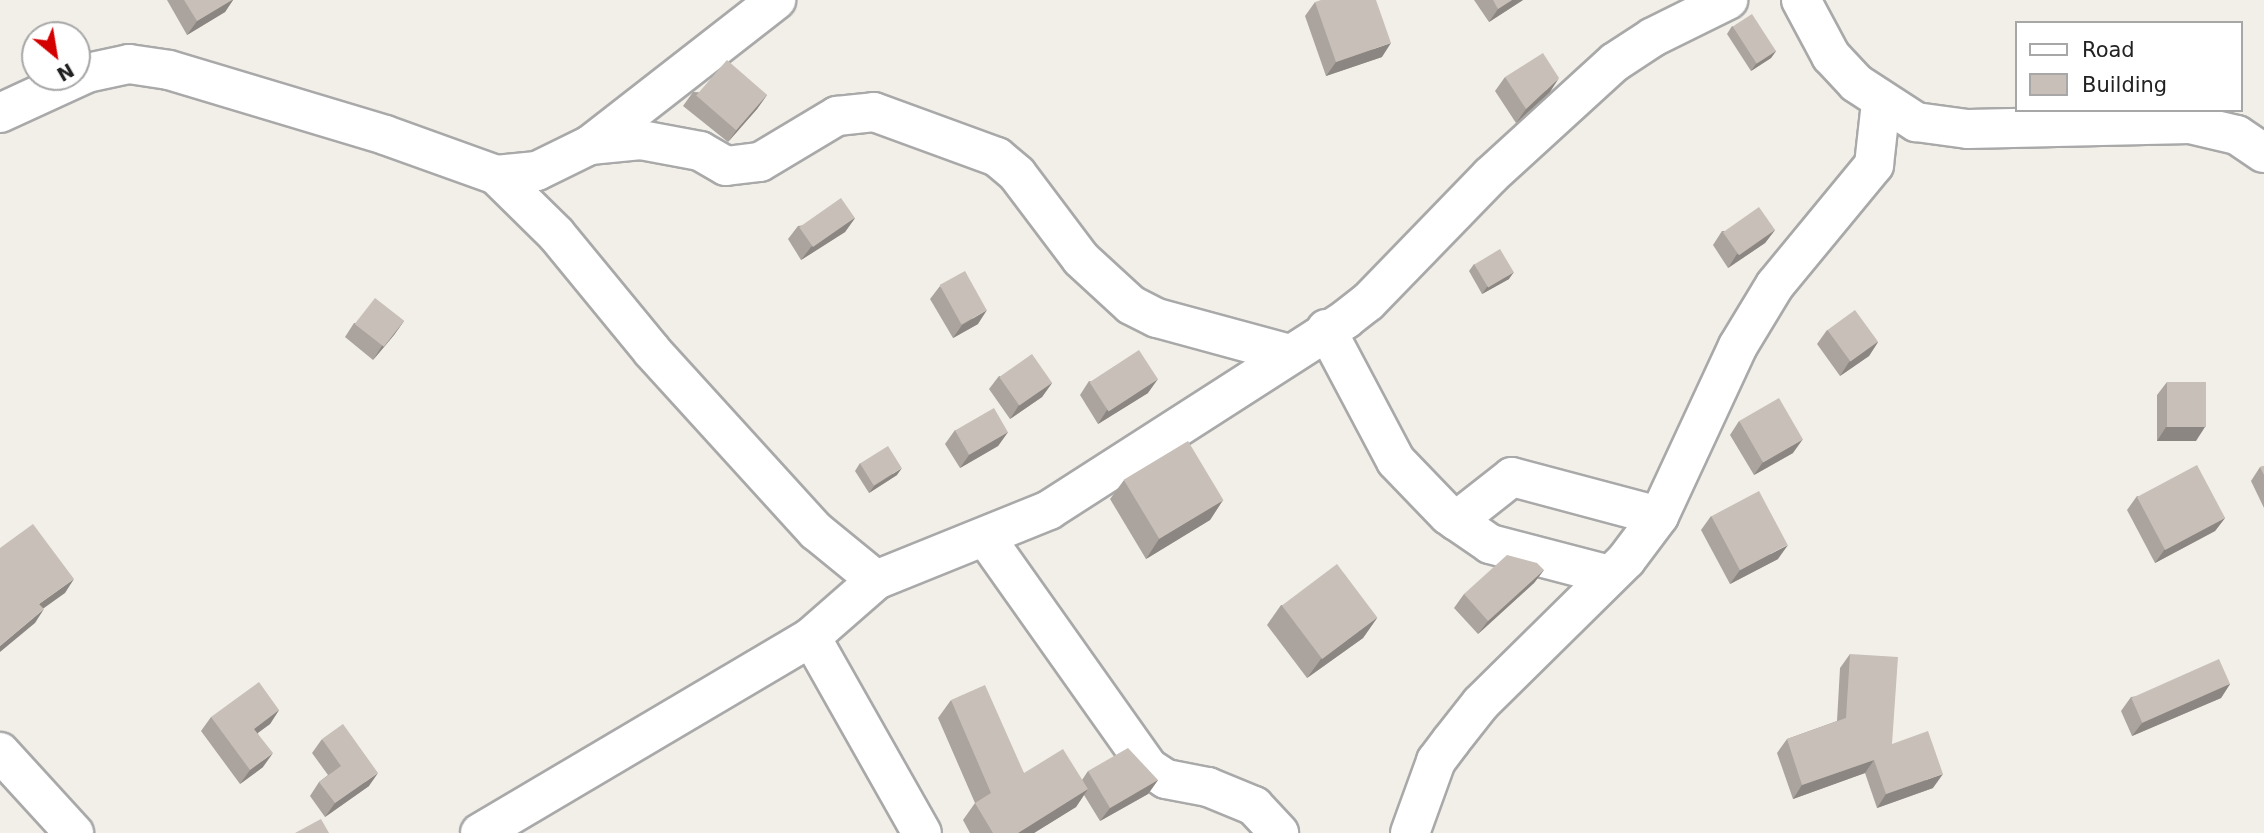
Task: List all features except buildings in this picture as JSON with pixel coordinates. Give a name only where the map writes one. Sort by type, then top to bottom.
[{"type":"street","points":[[496,175],[537,171],[590,145],[776,0]]},
{"type":"street","points":[[480,833],[811,637],[876,580],[986,538],[1049,510],[1368,302],[1490,176],[1615,62],[1653,37],[1728,0]]},
{"type":"street","points":[[1801,0],[1831,56],[1881,103],[1916,121],[1968,129],[2190,124],[2237,135],[2264,153]]},
{"type":"street","points":[[0,113],[87,73],[129,64],[169,70],[385,135],[496,175],[556,234],[652,351],[807,521],[876,580]]},
{"type":"street","points":[[1410,833],[1436,761],[1451,741],[1481,703],[1609,575],[1659,516],[1738,346],[1775,285],[1874,165],[1881,103]]},
{"type":"street","points":[[590,145],[641,140],[700,151],[726,166],[760,162],[837,116],[874,112],[997,157],[1017,174],[1082,259],[1131,305],[1157,318],[1286,353]]},
{"type":"street","points":[[1326,329],[1396,461],[1456,522],[1490,544],[1609,575]]},
{"type":"street","points":[[1456,522],[1512,477],[1659,516]]},
{"type":"street","points":[[986,538],[1149,768],[1166,779],[1208,787],[1254,806],[1279,833]]},
{"type":"street","points":[[811,637],[922,833]]},
{"type":"street","points":[[0,752],[74,833]]}]
